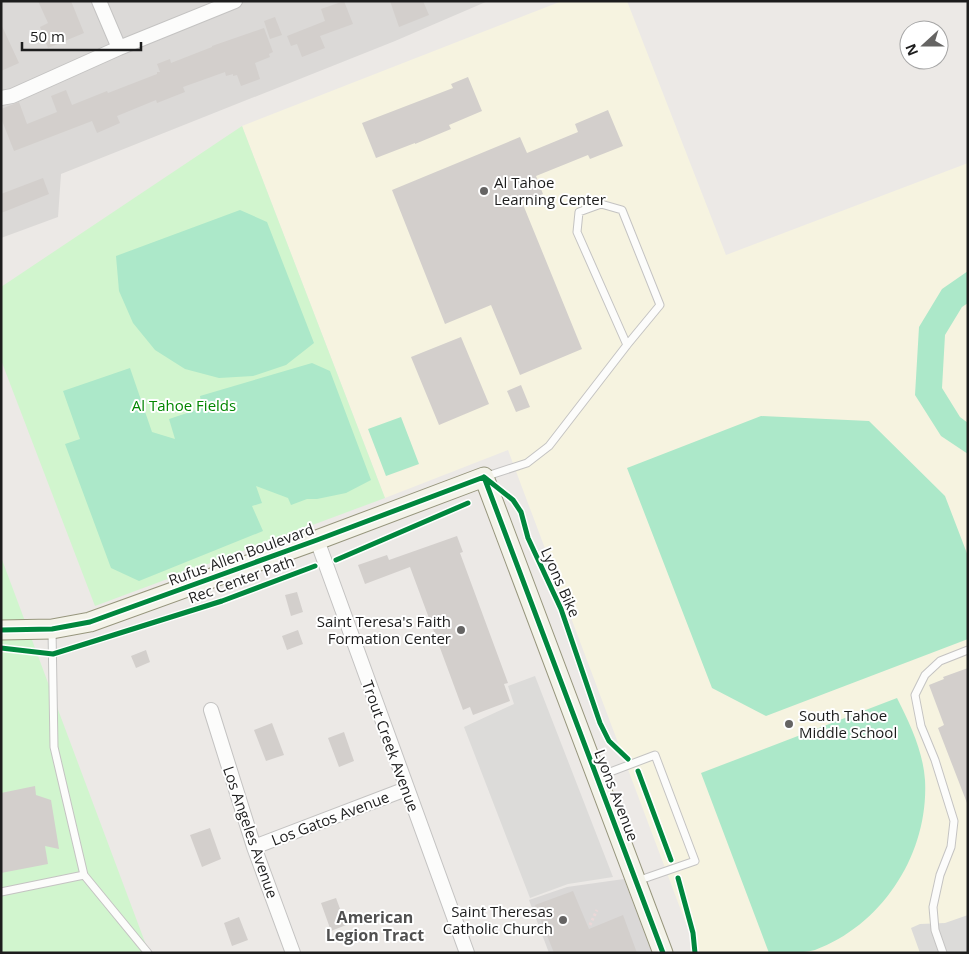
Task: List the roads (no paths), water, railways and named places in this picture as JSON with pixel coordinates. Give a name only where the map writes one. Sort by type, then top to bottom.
[{"type":"street","points":[[99,1],[119,48]]},
{"type":"street","points":[[1,98],[12,96],[119,48],[235,1]]},
{"type":"street","name":"Rufus Allen Boulevard","points":[[1,630],[52,629],[90,622],[484,477]]},
{"type":"street","name":"Lyons Avenue","points":[[484,477],[663,953]]},
{"type":"street","name":"Trout Creek Avenue","points":[[317,540],[467,953]]},
{"type":"street","name":"Los Angeles Avenue","points":[[211,710],[254,847],[293,953]]},
{"type":"street","name":"Los Gatos Avenue","points":[[254,847],[406,789]]},
{"type":"lane","points":[[484,477],[527,463],[550,446],[660,305],[622,210],[601,204],[579,212],[577,232],[627,345]]},
{"type":"lane","points":[[52,629],[54,746],[84,875],[148,953]]},
{"type":"lane","points":[[943,953],[935,930],[933,906],[940,875],[951,847],[954,821],[935,760],[921,726],[915,695],[925,675],[940,661],[968,650]]},
{"type":"lane","points":[[597,777],[655,755],[695,861],[636,881]]},
{"type":"lane","points":[[1,892],[84,875]]},
{"type":"place","name":"Al Tahoe Learning Center","points":[[484,191]]},
{"type":"place","name":"Saint Teresa's Faith Formation Center","points":[[461,630]]},
{"type":"place","name":"South Tahoe Middle School","points":[[789,724]]},
{"type":"place","name":"Saint Theresas Catholic Church","points":[[563,920]]},
{"type":"district","name":"American Legion Tract","points":[[375,926]]},
{"type":"park label","name":"Al Tahoe Fields","points":[[184,405]]}]
